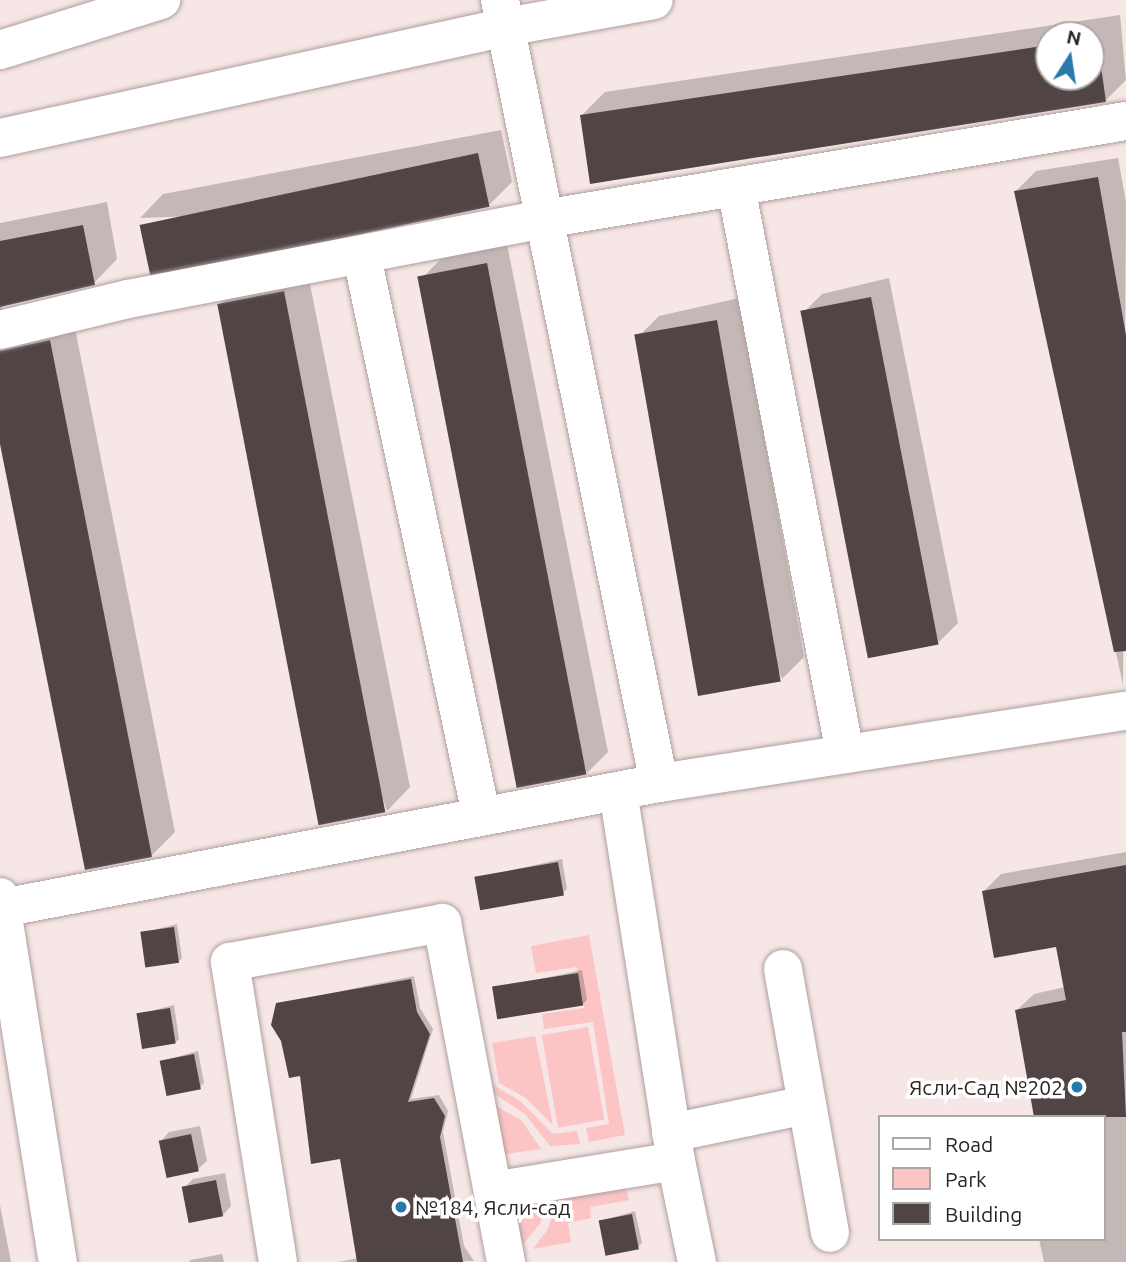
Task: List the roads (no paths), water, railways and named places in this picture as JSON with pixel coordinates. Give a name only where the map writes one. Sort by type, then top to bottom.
[{"type":"street","points":[[0,50],[161,0]]},
{"type":"street","points":[[0,138],[503,13],[654,0]]},
{"type":"street","points":[[503,13],[659,783]]},
{"type":"street","points":[[0,330],[128,299],[362,257],[544,219],[1126,121]]},
{"type":"street","points":[[736,187],[845,753]]},
{"type":"street","points":[[362,257],[481,814]]},
{"type":"street","points":[[58,1262],[1,902],[659,783],[1126,711]]},
{"type":"street","points":[[618,791],[674,1147],[697,1262]]},
{"type":"street","points":[[278,1262],[230,962],[442,923],[506,1262]]},
{"type":"street","points":[[783,969],[830,1233]]},
{"type":"street","points":[[493,1191],[674,1147],[806,1105]]},
{"type":"place","name":"Ясли-Сад №202","points":[[1077,1087]]},
{"type":"place","name":"№184, Ясли-сад","points":[[401,1207]]}]
